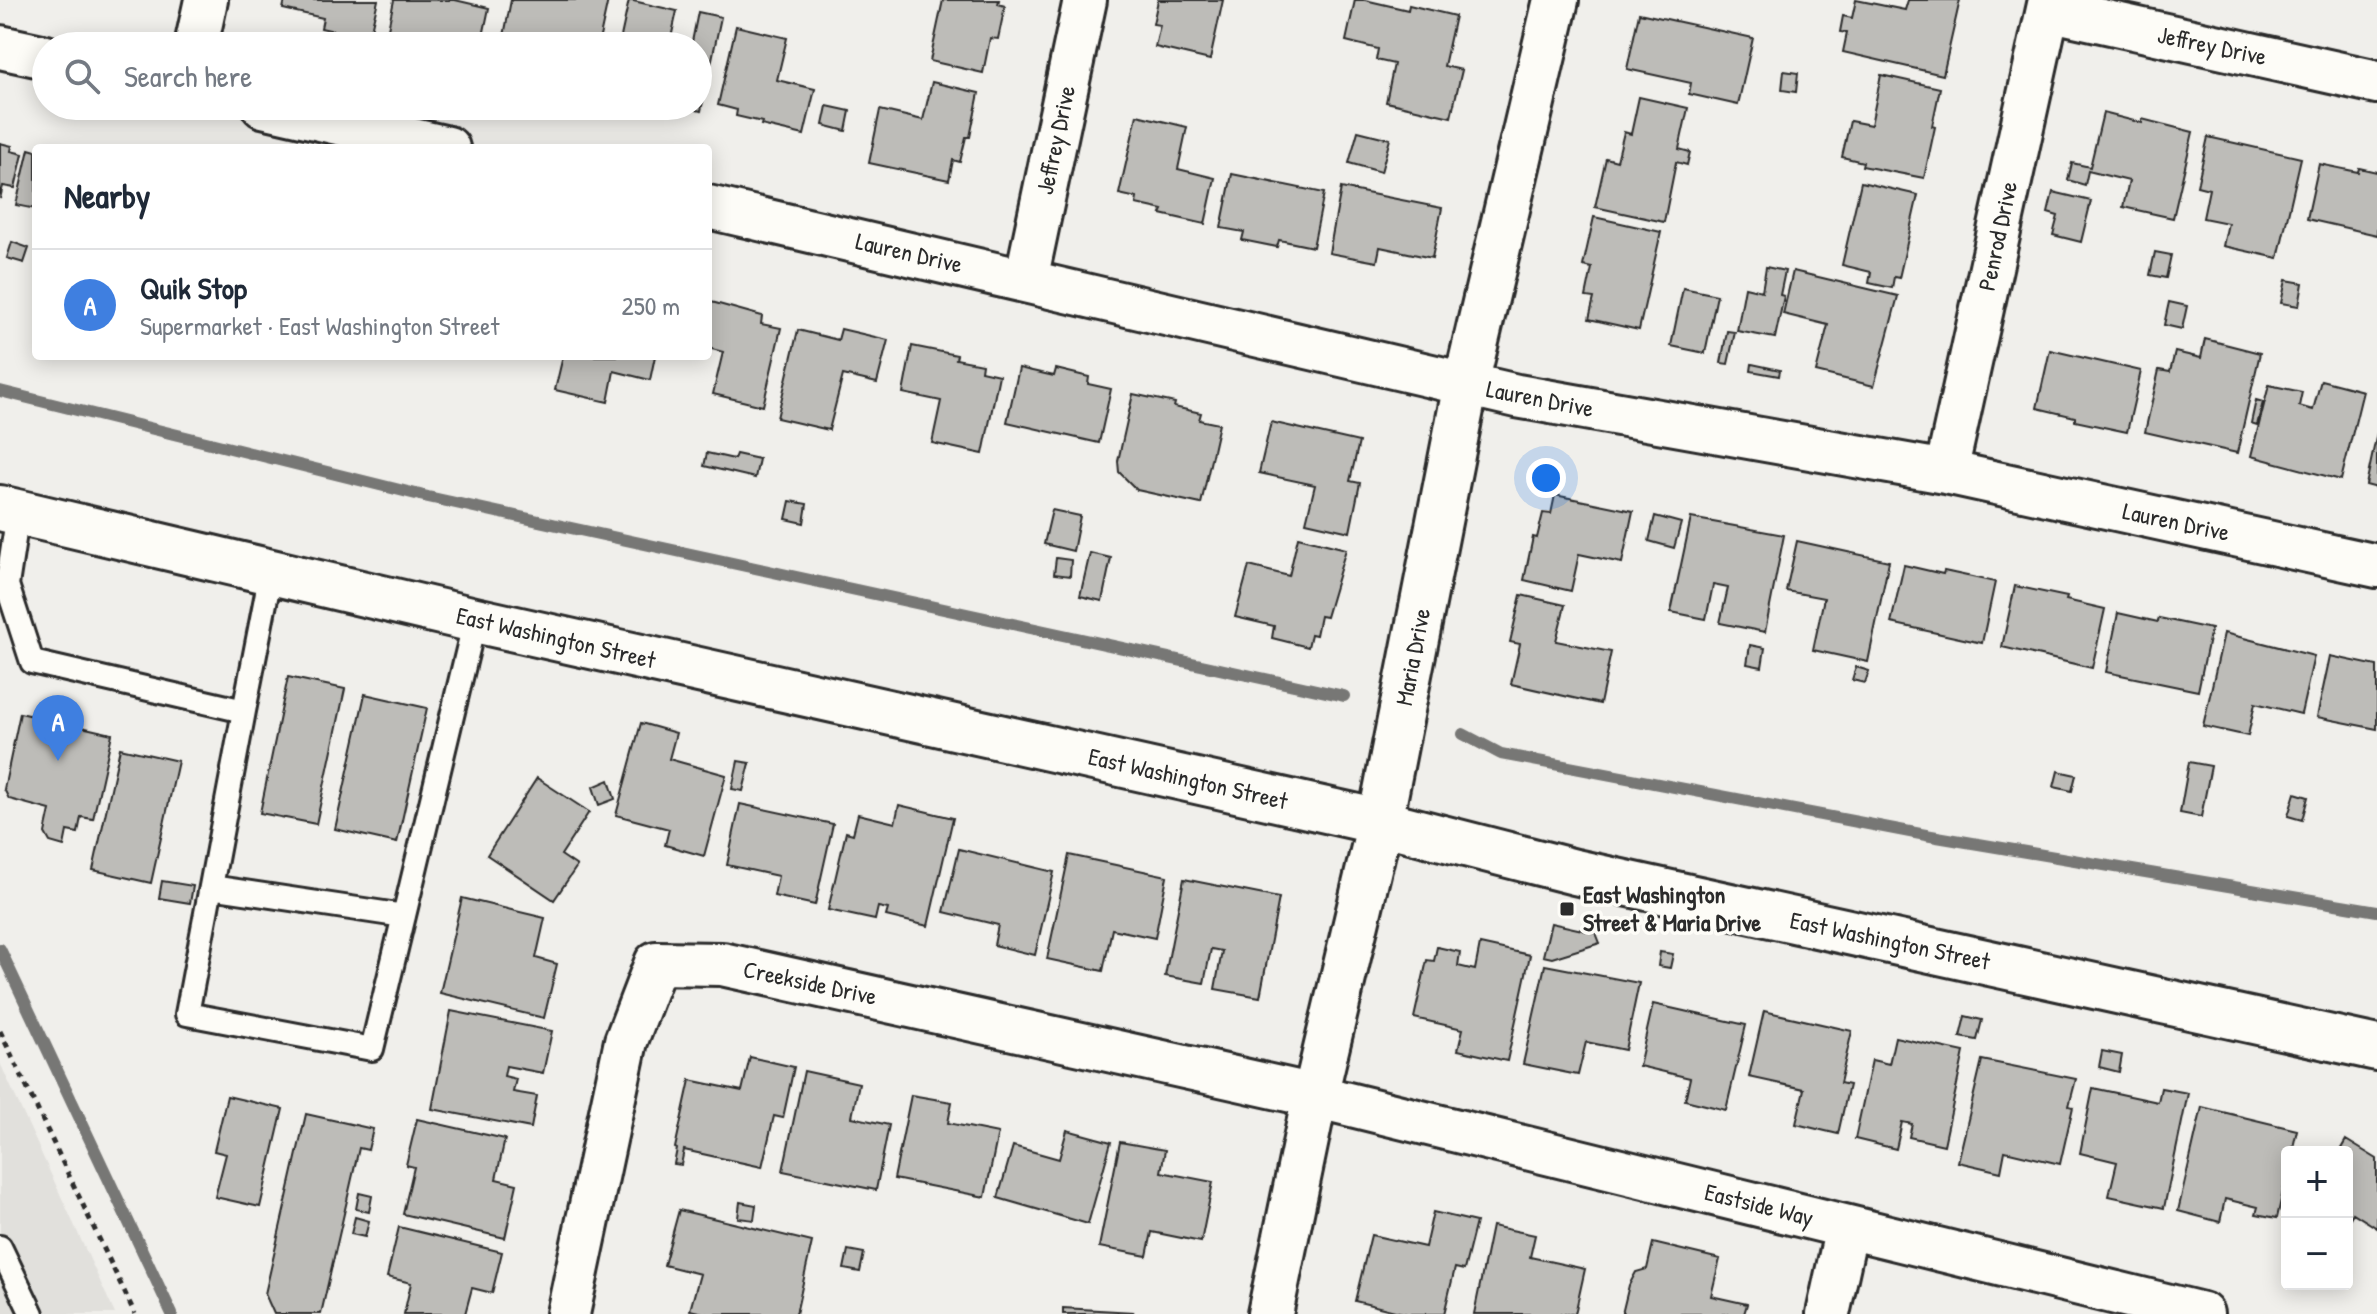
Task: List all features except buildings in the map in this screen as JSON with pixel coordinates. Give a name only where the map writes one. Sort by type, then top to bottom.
[{"type":"main road","name":"Maria Drive","points":[[1270,1314],[1315,1096],[1380,822],[1466,384],[1556,0]]},
{"type":"main road","name":"East Washington Street","points":[[9,511],[475,620],[1380,822],[1575,872],[2377,1048]]},
{"type":"street","points":[[199,32],[206,0]]},
{"type":"street","name":"Jeffrey Drive","points":[[1026,280],[1085,0]]},
{"type":"street","name":"Jeffrey Drive","points":[[2049,5],[2377,82]]},
{"type":"street","name":"Penrod Drive","points":[[1946,472],[2049,5]]},
{"type":"street","points":[[0,47],[32,54]]},
{"type":"street","points":[[325,120],[430,144]]},
{"type":"street","name":"Lauren Drive","points":[[712,208],[1466,384],[1550,402],[1946,472],[2377,566]]},
{"type":"street","name":"Creekside Drive","points":[[568,1314],[626,1041],[656,963],[722,964],[1315,1096]]},
{"type":"street","name":"Eastside Way","points":[[1315,1096],[2202,1314]]},
{"type":"street","points":[[1828,1314],[1847,1227]]},
{"type":"lane","points":[[9,511],[7,585],[32,662],[244,711]]},
{"type":"lane","points":[[271,572],[187,1014],[372,1049],[475,620]]},
{"type":"lane","points":[[211,887],[404,916]]},
{"type":"lane","points":[[0,1247],[32,1314]]},
{"type":"path","points":[[0,1031],[135,1314]]},
{"type":"shaded area","points":[[0,1063],[115,1314],[0,1314]]},
{"type":"waterway","points":[[0,391],[428,497],[1344,696]]},
{"type":"waterway","points":[[1463,734],[1501,754],[1931,836],[2377,911]]},
{"type":"waterway","points":[[0,949],[172,1314]]},
{"type":"place","name":"Quik Stop","points":[[58,761]]},
{"type":"place","name":"East Washington Street & Maria Drive","points":[[1567,909]]}]
